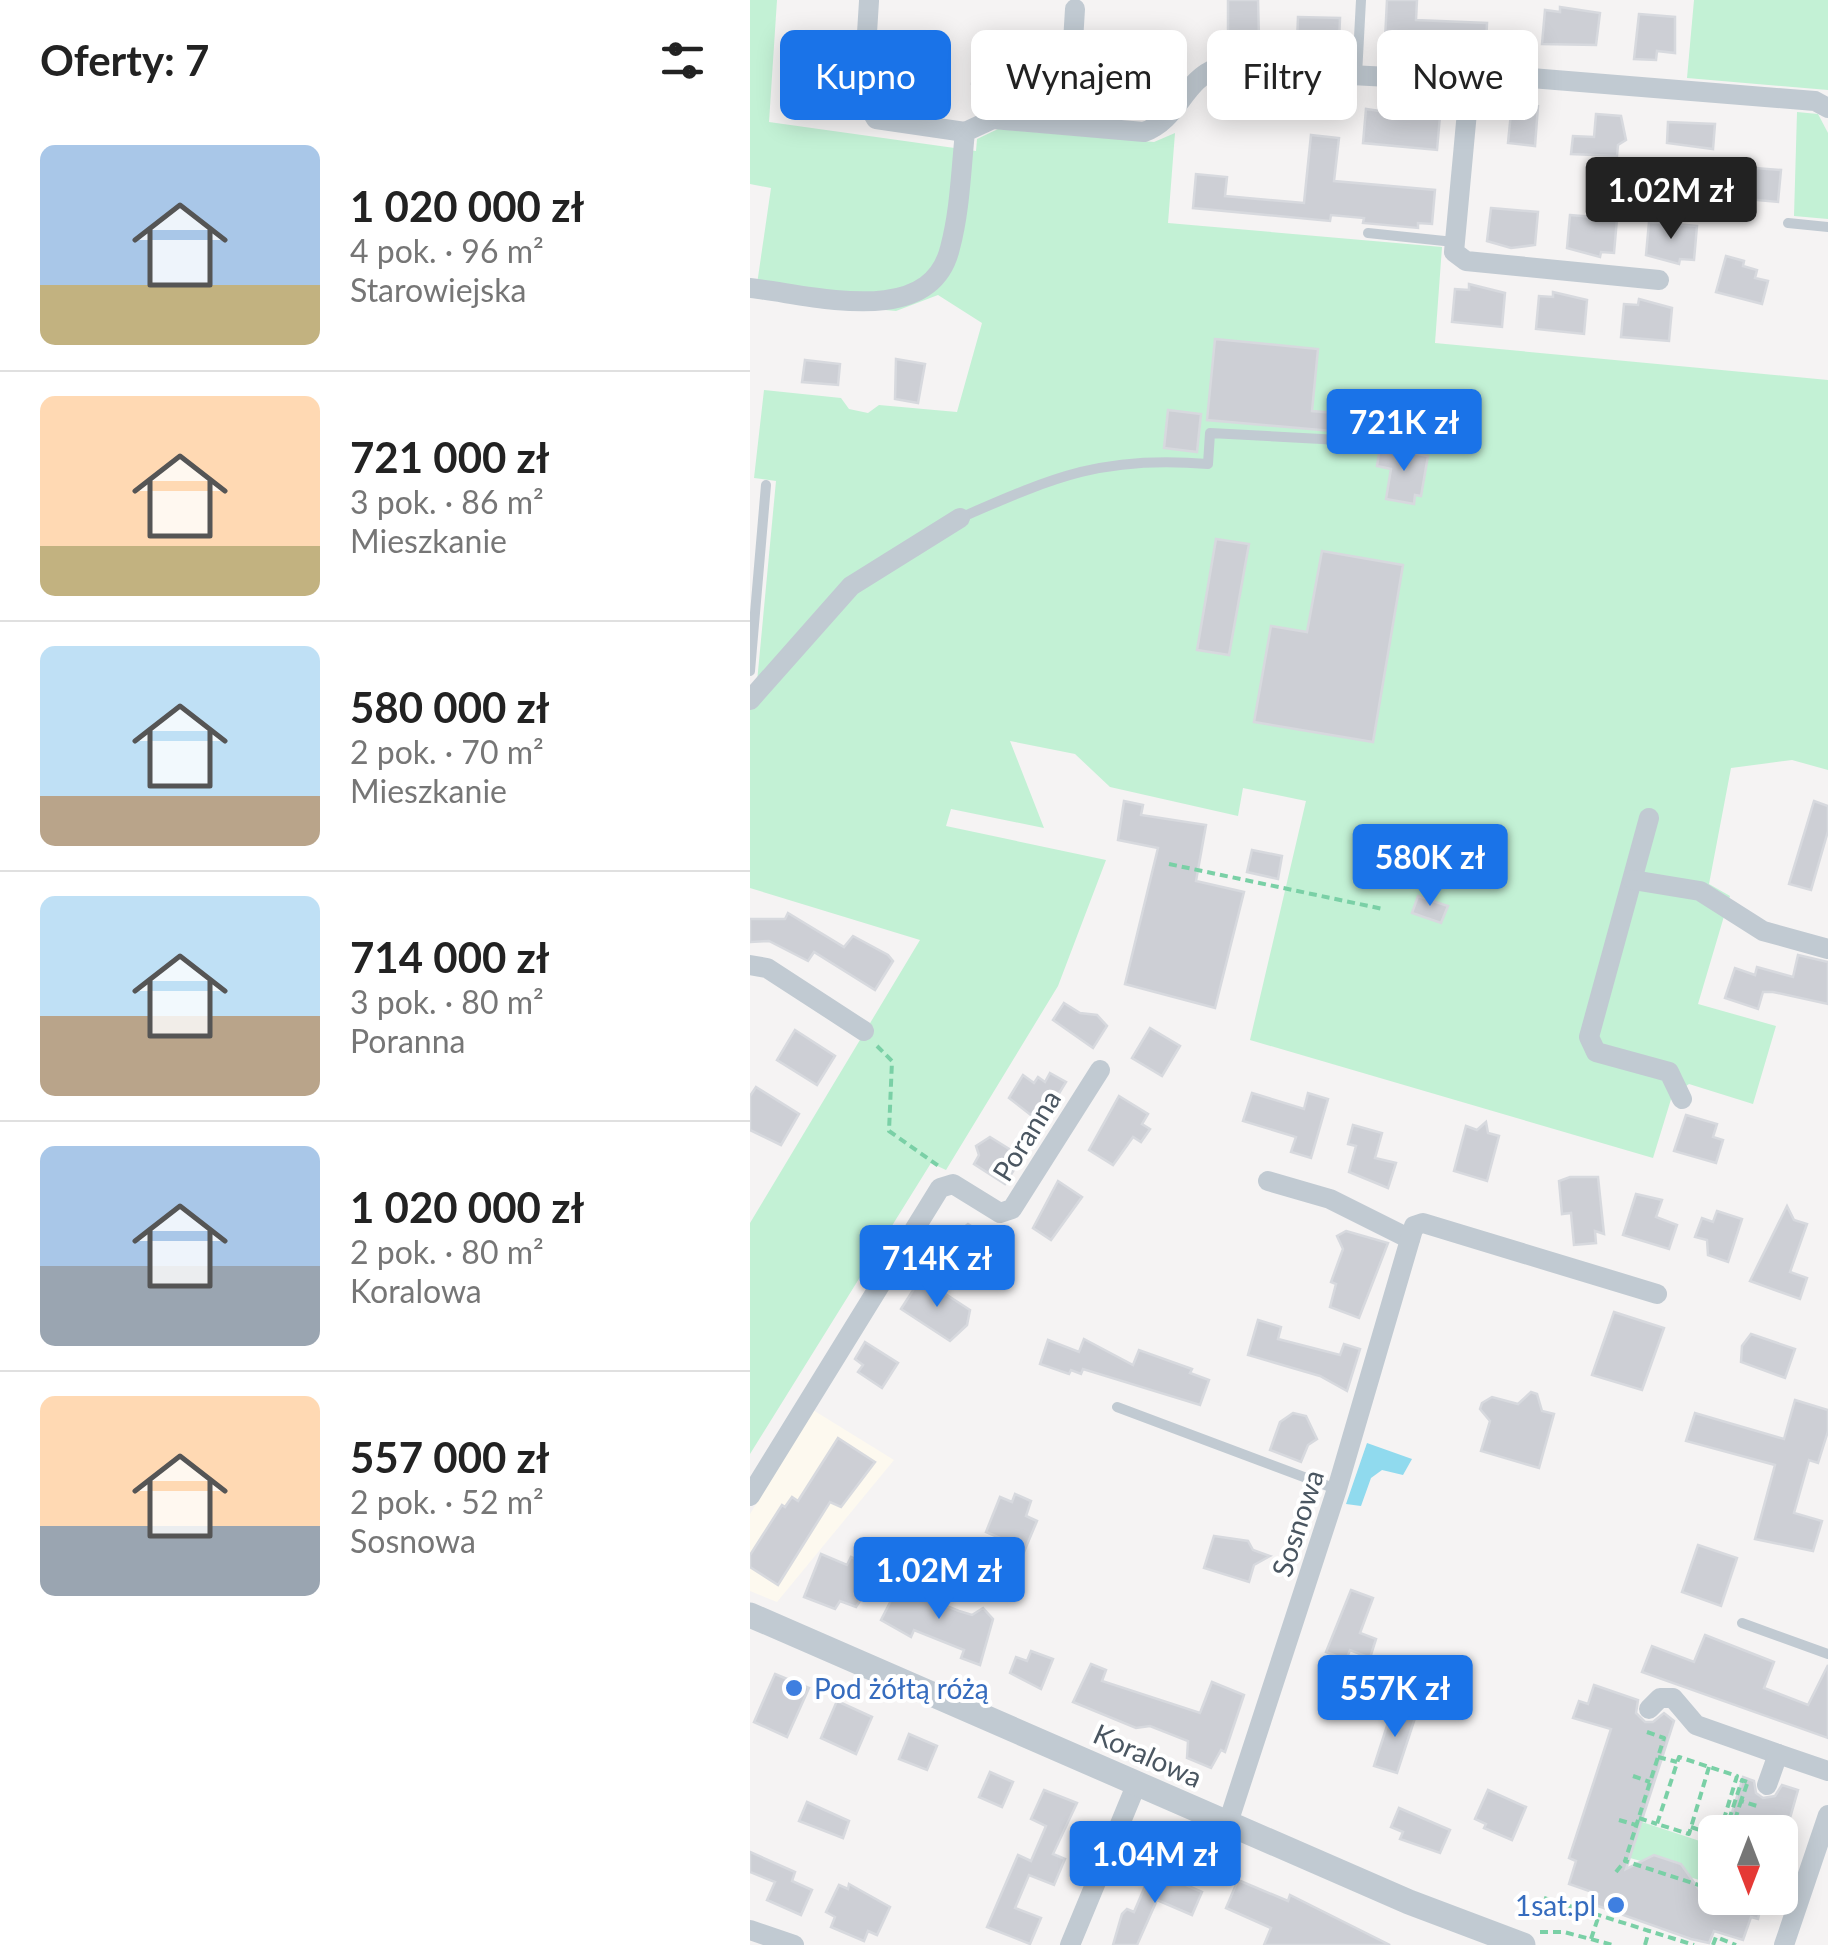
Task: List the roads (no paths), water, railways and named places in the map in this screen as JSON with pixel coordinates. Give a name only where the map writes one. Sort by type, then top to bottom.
[{"type":"street","points":[[870,1],[863,97],[876,119],[965,132],[993,119],[1144,132],[1164,125],[1201,74],[1207,72]]},
{"type":"street","points":[[1068,124],[1075,9]]},
{"type":"street","points":[[1357,76],[1377,77]]},
{"type":"street","points":[[1538,80],[1821,104]]},
{"type":"street","points":[[1466,120],[1454,252],[1466,261],[1659,280]]},
{"type":"street","points":[[750,288],[885,302],[927,286],[950,248],[965,132]]},
{"type":"street","points":[[752,686],[852,586],[960,518]]},
{"type":"street","points":[[1649,818],[1589,1036],[1596,1052],[1668,1072],[1682,1099]]},
{"type":"street","points":[[1633,880],[1700,892],[1762,931],[1828,949]]},
{"type":"street","points":[[750,966],[767,968],[864,1032]]},
{"type":"street","name":"Poranna","points":[[750,1496],[940,1188],[953,1184],[1000,1213],[1012,1209],[1100,1070]]},
{"type":"street","points":[[1268,1181],[1330,1199],[1410,1238],[1414,1226],[1423,1223],[1656,1294]]},
{"type":"street","name":"Sosnowa","points":[[1228,1823],[1337,1489],[1410,1238]]},
{"type":"street","name":"Koralowa","points":[[750,1614],[1417,1905],[1523,1945]]},
{"type":"street","points":[[1649,1708],[1655,1700],[1670,1697],[1696,1724],[1828,1771]]},
{"type":"street","points":[[1757,1784],[1778,1754]]},
{"type":"street","points":[[1070,1945],[1136,1783]]},
{"type":"street","points":[[1784,1945],[1828,1815]]},
{"type":"street","points":[[750,1930],[794,1945]]},
{"type":"lane","points":[[1357,76],[1360,0]]},
{"type":"lane","points":[[1788,223],[1828,227]]},
{"type":"lane","points":[[1368,233],[1454,242]]},
{"type":"lane","points":[[960,518],[1086,468],[1126,460],[1208,464],[1210,433],[1340,440],[1342,423],[1395,432]]},
{"type":"lane","points":[[752,686],[766,486]]},
{"type":"lane","points":[[1117,1407],[1337,1489]]},
{"type":"lane","points":[[1742,1624],[1828,1654]]},
{"type":"water","points":[[1367,1443],[1412,1459],[1403,1475],[1382,1470],[1371,1478],[1361,1506],[1346,1504]]},
{"type":"place","name":"Pod żółtą różą","points":[[794,1688]]},
{"type":"place","name":"1sat.pl","points":[[1616,1905]]}]
